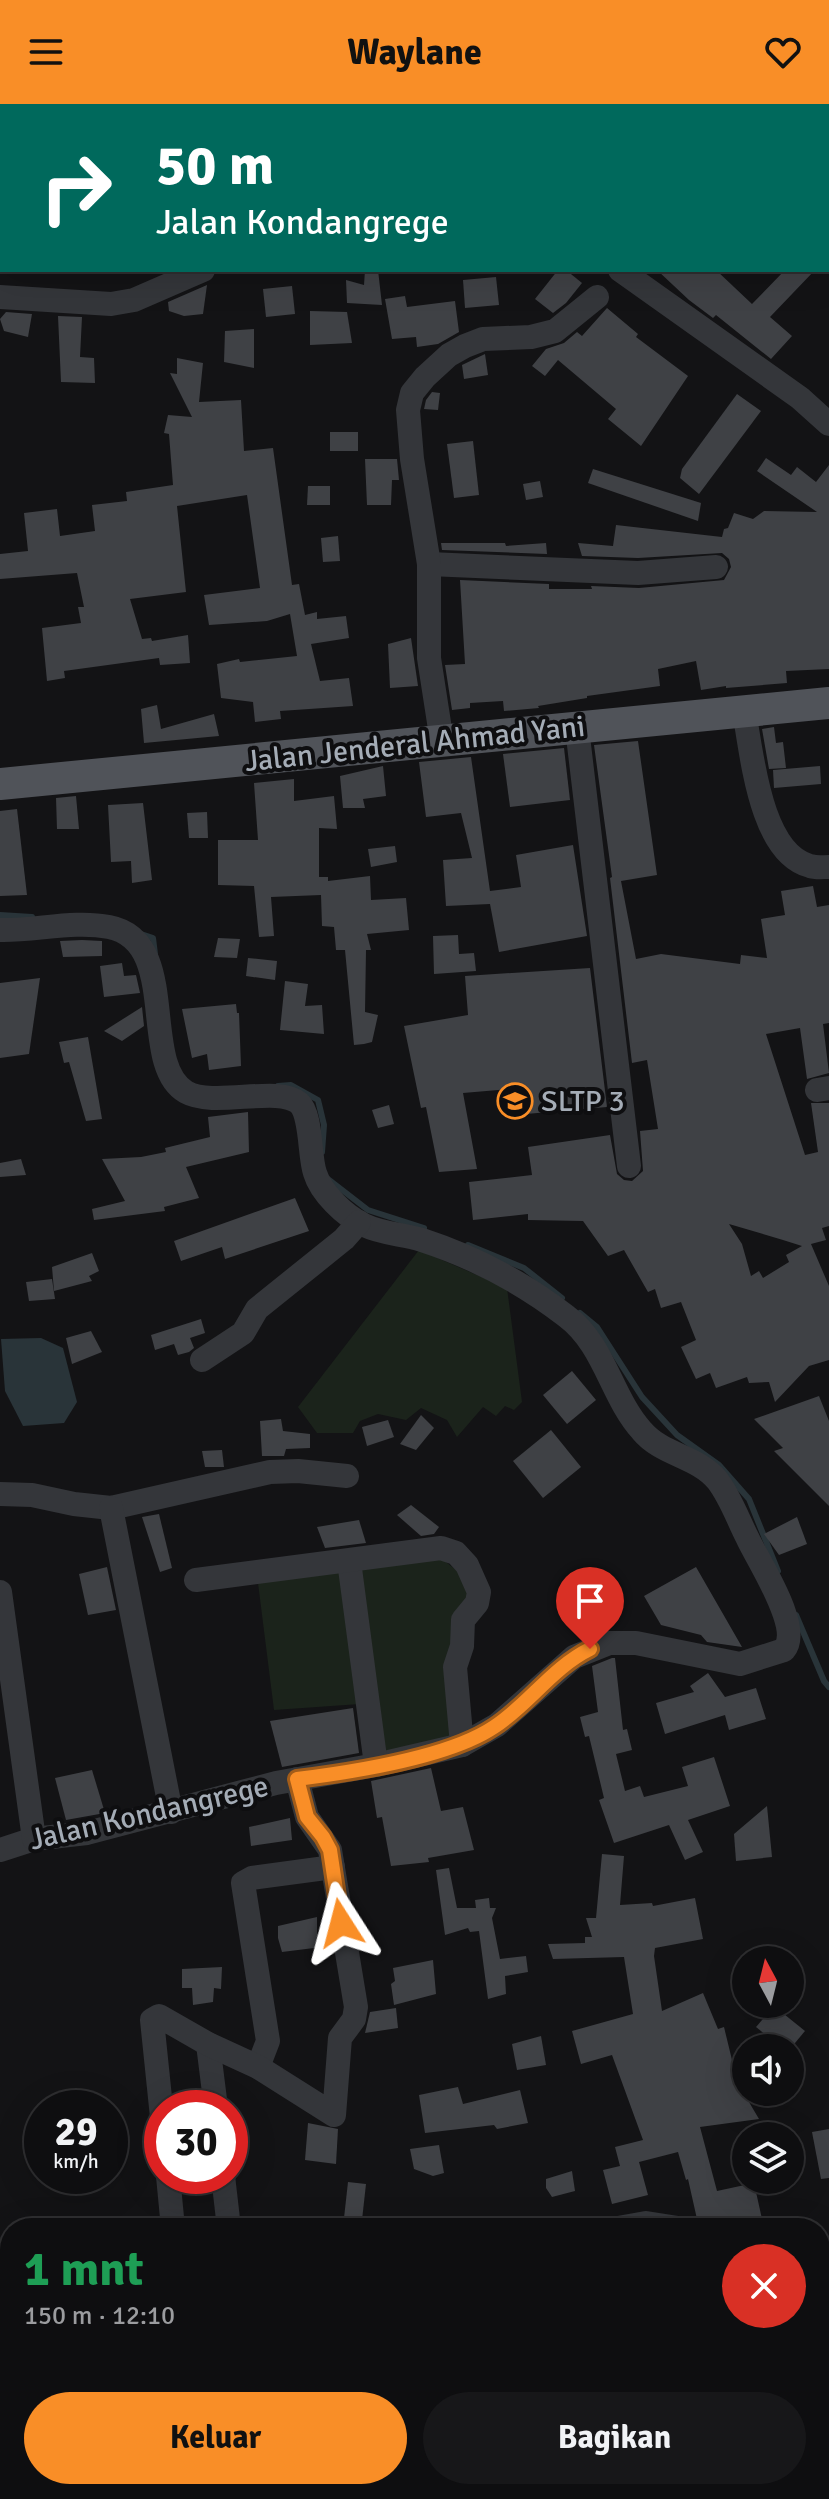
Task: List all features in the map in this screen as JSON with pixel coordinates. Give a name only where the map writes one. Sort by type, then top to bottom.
[{"type":"main road","name":"Jalan Jenderal Ahmad Yani","points":[[0,784],[829,703]]},
{"type":"street","points":[[0,297],[111,304],[134,300],[198,272]]},
{"type":"street","points":[[442,742],[429,658],[429,564],[412,459],[408,410],[412,393],[449,355],[483,339],[531,337],[555,331],[611,282],[800,398],[829,424]]},
{"type":"street","points":[[429,564],[638,573],[716,567]]},
{"type":"street","points":[[744,711],[757,785],[775,838],[800,861],[811,866],[829,867]]},
{"type":"street","points":[[577,728],[629,1166]]},
{"type":"street","points":[[0,930],[92,926],[109,927],[131,935],[141,948],[151,971],[167,1064],[174,1081],[189,1094],[235,1099],[273,1096],[300,1103],[306,1114],[315,1175],[334,1202],[359,1222],[344,1239],[257,1309],[243,1333],[202,1360]]},
{"type":"street","name":"Jalan Kondangrege","points":[[0,1850],[34,1839],[87,1833],[297,1779],[462,1745],[497,1725],[574,1657],[609,1643],[636,1643],[740,1664],[784,1650],[788,1645],[788,1630],[772,1582],[717,1479],[694,1461],[654,1444],[640,1430],[603,1361],[585,1334],[568,1317],[506,1276],[465,1255],[359,1222]]},
{"type":"street","points":[[0,1494],[32,1495],[111,1508],[270,1472],[298,1471],[347,1476]]},
{"type":"street","points":[[111,1508],[171,1812]]},
{"type":"street","points":[[196,1580],[441,1548],[456,1553],[467,1565],[479,1592],[477,1603],[463,1620],[462,1646],[455,1667],[462,1745]]},
{"type":"street","points":[[349,1561],[376,1765]]},
{"type":"street","points":[[0,1592],[34,1839]]},
{"type":"street","points":[[160,2090],[153,2018],[159,2016],[208,2044],[258,2067],[334,2115],[340,2038],[354,2019],[356,2007],[330,1850],[307,1817],[297,1779]]},
{"type":"street","points":[[258,2067],[268,2041],[243,1883],[252,1878],[333,1867]]},
{"type":"street","points":[[208,2044],[214,2090]]},
{"type":"street","points":[[170,2194],[172,2218]]},
{"type":"street","points":[[225,2194],[228,2218]]},
{"type":"shaded area","points":[[419,1250],[507,1288],[522,1402],[514,1410],[505,1406],[496,1416],[483,1407],[457,1437],[447,1420],[421,1408],[406,1420],[378,1414],[360,1421],[353,1433],[317,1433],[298,1407]]},
{"type":"shaded area","points":[[41,1338],[63,1348],[77,1402],[64,1423],[23,1426],[5,1391],[1,1339]]},
{"type":"shaded area","points":[[442,1559],[460,1573],[468,1596],[454,1737],[376,1756],[360,1704],[274,1710],[258,1583]]},
{"type":"building","points":[[365,272],[378,272],[382,305],[347,303],[346,280],[364,285]]},
{"type":"building","points":[[556,272],[568,272],[582,283],[553,313],[535,299]]},
{"type":"building","points":[[659,272],[718,272],[752,304],[783,272],[813,272],[770,317],[792,336],[771,359],[716,315],[713,318]]},
{"type":"building","points":[[496,277],[499,305],[465,308],[463,280]]},
{"type":"building","points":[[207,285],[203,314],[184,316],[169,311],[168,302]]},
{"type":"building","points":[[292,286],[295,314],[266,317],[263,289]]},
{"type":"building","points":[[405,296],[407,307],[455,301],[459,332],[438,344],[417,347],[416,337],[392,339],[385,299]]},
{"type":"building","points":[[607,308],[638,334],[636,337],[688,376],[641,446],[608,419],[616,409],[558,360],[545,376],[532,366],[546,349],[564,343],[577,332],[582,336]]},
{"type":"building","points":[[310,311],[347,312],[352,343],[310,345]]},
{"type":"building","points":[[6,312],[32,314],[28,337],[4,331],[0,319]]},
{"type":"building","points":[[58,316],[82,317],[80,357],[94,358],[95,383],[61,382]]},
{"type":"building","points":[[254,329],[254,368],[224,362],[225,331]]},
{"type":"building","points":[[485,354],[488,375],[464,379],[462,365]]},
{"type":"building","points":[[177,358],[203,363],[199,402],[241,400],[244,451],[273,448],[292,585],[299,584],[305,615],[317,612],[317,619],[346,616],[349,638],[311,644],[320,681],[349,678],[353,706],[280,711],[281,719],[255,722],[253,702],[221,698],[217,664],[239,659],[240,662],[297,656],[290,614],[267,621],[209,625],[204,595],[260,588],[247,495],[177,506],[186,592],[130,599],[142,639],[151,638],[152,641],[188,635],[190,663],[160,665],[159,658],[64,671],[65,678],[47,681],[42,628],[81,623],[78,607],[84,607],[77,573],[0,579],[0,554],[28,551],[24,513],[57,509],[60,536],[95,531],[92,505],[127,501],[126,492],[173,485],[169,434],[164,433],[168,415],[192,417],[170,373],[177,374]]},
{"type":"building","points":[[432,392],[440,393],[438,410],[424,409]]},
{"type":"building","points":[[737,394],[761,411],[699,494],[680,478],[682,469]]},
{"type":"building","points":[[330,432],[358,432],[358,451],[330,451]]},
{"type":"building","points":[[473,441],[479,495],[454,498],[447,444]]},
{"type":"building","points":[[766,458],[791,475],[797,467],[816,482],[829,465],[829,669],[786,671],[787,683],[701,690],[696,661],[658,669],[660,686],[587,696],[539,708],[504,711],[503,701],[470,703],[470,708],[452,710],[445,665],[465,664],[460,580],[549,584],[549,589],[592,589],[591,586],[639,588],[724,580],[731,567],[729,559],[722,553],[638,558],[582,556],[578,543],[613,546],[616,525],[722,537],[734,513],[753,519],[764,511],[817,512],[757,471]]},
{"type":"building","points":[[365,459],[397,459],[399,480],[392,480],[391,505],[367,505]]},
{"type":"building","points":[[593,469],[701,503],[698,521],[588,483]]},
{"type":"building","points":[[540,481],[543,497],[526,500],[523,484]]},
{"type":"building","points":[[308,486],[330,486],[330,505],[307,505]]},
{"type":"building","points":[[338,536],[340,561],[323,562],[321,538]]},
{"type":"building","points":[[441,543],[505,543],[506,546],[546,543],[547,554],[442,550]]},
{"type":"building","points":[[411,638],[418,686],[390,688],[388,644]]},
{"type":"building","points":[[157,705],[161,729],[214,714],[219,736],[144,743],[141,709]]},
{"type":"building","points":[[774,727],[776,743],[783,742],[786,768],[769,769],[762,729]]},
{"type":"building","points":[[638,741],[657,875],[621,881],[636,959],[661,954],[740,964],[741,955],[767,958],[761,919],[785,915],[781,891],[813,886],[817,907],[829,905],[829,1023],[823,1024],[829,1073],[807,1079],[800,1028],[766,1034],[805,1155],[818,1152],[811,1103],[829,1103],[829,1226],[822,1228],[826,1240],[811,1244],[829,1286],[829,1360],[809,1366],[775,1402],[769,1382],[749,1383],[747,1377],[716,1388],[710,1373],[696,1379],[681,1347],[696,1340],[681,1302],[661,1308],[655,1289],[648,1292],[624,1250],[608,1256],[583,1221],[528,1220],[528,1214],[473,1220],[469,1182],[532,1175],[528,1147],[610,1135],[617,1174],[624,1180],[632,1181],[643,1171],[640,1131],[658,1129],[647,1060],[632,1063],[594,745]],"holes":[[[729,1224],[802,1246],[786,1255],[789,1262],[763,1278],[759,1271],[751,1276],[742,1244]]]},
{"type":"building","points":[[564,748],[570,800],[510,807],[503,754]]},
{"type":"building","points":[[471,757],[490,891],[521,887],[516,855],[573,845],[587,936],[499,952],[490,904],[446,906],[443,860],[472,858],[461,813],[426,817],[419,762]]},
{"type":"building","points":[[383,766],[386,796],[363,799],[365,808],[343,808],[340,776]]},
{"type":"building","points":[[820,766],[821,784],[774,788],[773,770]]},
{"type":"building","points":[[294,779],[294,801],[334,796],[337,829],[319,828],[319,877],[328,877],[328,881],[370,876],[371,900],[406,898],[409,930],[367,934],[371,950],[366,950],[365,1012],[378,1015],[372,1042],[354,1045],[345,950],[336,950],[334,927],[322,926],[321,895],[271,897],[274,936],[259,937],[254,886],[218,885],[218,840],[258,840],[254,783]]},
{"type":"building","points":[[76,796],[79,829],[57,829],[56,798]]},
{"type":"building","points":[[143,803],[152,880],[132,883],[131,861],[111,862],[108,805]]},
{"type":"building","points":[[17,809],[27,895],[0,896],[0,811]]},
{"type":"building","points":[[207,812],[208,838],[189,838],[187,813]]},
{"type":"building","points":[[395,846],[397,862],[371,867],[368,849]]},
{"type":"building","points":[[458,935],[459,954],[474,953],[476,971],[434,974],[433,936]]},
{"type":"building","points":[[218,938],[240,939],[237,958],[214,957]]},
{"type":"building","points":[[60,941],[102,941],[102,956],[63,957]]},
{"type":"building","points":[[248,958],[277,961],[275,980],[246,976]]},
{"type":"building","points":[[122,963],[124,976],[136,975],[140,993],[104,997],[100,966]]},
{"type":"building","points":[[590,968],[607,1107],[526,1114],[523,1088],[463,1093],[477,1169],[439,1172],[426,1107],[421,1108],[404,1026],[468,1015],[465,976]]},
{"type":"building","points":[[40,978],[29,1054],[0,1058],[0,983]]},
{"type":"building","points":[[285,981],[308,984],[305,1006],[322,1005],[324,1034],[280,1030]]},
{"type":"building","points":[[236,1004],[241,1066],[209,1070],[207,1054],[192,1058],[182,1009]]},
{"type":"building","points":[[142,1007],[144,1026],[122,1041],[104,1031]]},
{"type":"building","points":[[88,1037],[102,1119],[86,1121],[69,1062],[64,1063],[59,1042]]},
{"type":"building","points":[[389,1105],[394,1124],[378,1128],[372,1110]]},
{"type":"building","points":[[248,1112],[249,1152],[186,1167],[199,1198],[164,1207],[165,1211],[94,1220],[92,1209],[125,1201],[102,1159],[166,1152],[165,1148],[210,1137],[208,1117]]},
{"type":"building","points":[[21,1159],[26,1175],[0,1177],[0,1163]]},
{"type":"building","points":[[295,1198],[309,1231],[225,1259],[222,1247],[181,1261],[174,1241]]},
{"type":"building","points":[[92,1253],[99,1271],[89,1276],[92,1281],[54,1291],[52,1267]]},
{"type":"building","points":[[52,1279],[55,1299],[29,1301],[26,1282]]},
{"type":"building","points":[[201,1319],[205,1333],[190,1338],[194,1348],[189,1352],[178,1355],[174,1344],[155,1350],[151,1335]]},
{"type":"building","points":[[91,1331],[102,1352],[72,1364],[66,1338]]},
{"type":"building","points":[[572,1371],[596,1400],[567,1424],[543,1395]]},
{"type":"building","points":[[819,1396],[829,1421],[829,1506],[774,1451],[783,1448],[754,1419]]},
{"type":"building","points":[[421,1415],[434,1428],[416,1450],[400,1444]]},
{"type":"building","points":[[281,1419],[283,1431],[310,1434],[310,1448],[286,1449],[284,1456],[262,1456],[260,1421]]},
{"type":"building","points":[[388,1420],[394,1437],[367,1446],[362,1427]]},
{"type":"building","points":[[551,1430],[581,1467],[543,1498],[513,1461]]},
{"type":"building","points":[[222,1450],[224,1467],[205,1467],[202,1451]]},
{"type":"building","points":[[411,1505],[439,1527],[434,1534],[421,1536],[397,1515]]},
{"type":"building","points":[[159,1514],[172,1568],[160,1572],[142,1517]]},
{"type":"building","points":[[797,1517],[807,1544],[779,1555],[764,1534]]},
{"type":"building","points":[[359,1520],[366,1543],[325,1548],[317,1527]]},
{"type":"building","points":[[107,1567],[116,1610],[88,1615],[79,1574]]},
{"type":"building","points":[[696,1567],[742,1647],[707,1642],[701,1635],[661,1625],[644,1596]]},
{"type":"building","points":[[615,1658],[623,1730],[627,1729],[632,1750],[616,1754],[625,1791],[640,1786],[644,1797],[688,1786],[682,1767],[714,1757],[730,1806],[688,1820],[703,1852],[685,1860],[669,1825],[614,1843],[599,1800],[604,1798],[589,1736],[585,1737],[580,1717],[598,1712],[592,1666]]},
{"type":"building","points":[[708,1673],[725,1697],[756,1688],[766,1719],[729,1730],[725,1715],[665,1734],[656,1703],[694,1692],[690,1686]]},
{"type":"building","points":[[353,1708],[359,1753],[282,1767],[270,1721]]},
{"type":"building","points":[[431,1768],[441,1811],[463,1807],[474,1850],[428,1858],[429,1862],[391,1866],[382,1817],[377,1818],[371,1781]]},
{"type":"building","points":[[92,1770],[105,1813],[66,1820],[55,1778]]},
{"type":"building","points":[[767,1806],[772,1857],[736,1861],[734,1834]]},
{"type":"building","points":[[290,1818],[292,1840],[251,1846],[249,1827]]},
{"type":"building","points":[[602,1854],[624,1856],[620,1905],[652,1903],[653,1906],[695,1898],[703,1939],[655,1948],[662,2011],[703,1993],[718,2029],[724,2027],[732,2060],[732,2106],[751,2106],[759,2119],[700,2127],[717,2191],[732,2188],[732,2194],[756,2194],[762,2218],[697,2218],[678,2152],[639,2162],[648,2195],[612,2204],[603,2170],[620,2166],[615,2147],[643,2140],[612,2055],[581,2064],[572,2031],[633,2014],[624,1957],[553,1959],[548,1944],[585,1943],[585,1937],[592,1937],[586,1918],[596,1918]]},
{"type":"building","points":[[449,1868],[457,1908],[476,1908],[475,1900],[489,1898],[490,1908],[496,1908],[492,1918],[500,1959],[526,1956],[528,1972],[505,1976],[506,1994],[488,1999],[479,1931],[470,1932],[468,1928],[445,1935],[436,1870]]},
{"type":"building","points":[[317,1917],[317,1933],[322,1947],[282,1952],[278,1926]]},
{"type":"building","points":[[433,1960],[436,1994],[394,2005],[391,1984],[395,1981],[393,1968]]},
{"type":"building","points":[[222,1967],[221,1989],[214,1988],[213,2002],[193,2005],[192,1988],[182,1988],[182,1969]]},
{"type":"building","points":[[396,2008],[398,2028],[365,2033],[370,2012]]},
{"type":"building","points":[[764,2018],[789,2018],[805,2031],[802,2034],[765,2034],[756,2027]]},
{"type":"building","points":[[541,2036],[546,2065],[517,2070],[512,2044]]},
{"type":"building","points":[[458,2087],[463,2104],[520,2090],[528,2123],[497,2129],[494,2125],[425,2133],[419,2095]]},
{"type":"building","points":[[308,2123],[338,2129],[336,2164],[305,2160]]},
{"type":"building","points":[[829,2129],[829,2178],[821,2179],[812,2132]]},
{"type":"building","points":[[439,2145],[444,2173],[433,2176],[414,2169],[410,2149]]},
{"type":"building","points":[[572,2171],[575,2191],[552,2197],[546,2188],[546,2179]]},
{"type":"building","points":[[348,2182],[366,2184],[362,2218],[344,2218]]},
{"type":"waterway","points":[[0,915],[32,917]]},
{"type":"waterway","points":[[138,933],[153,938],[155,954]]},
{"type":"waterway","points":[[278,1086],[291,1085],[318,1100],[324,1125],[322,1152]]},
{"type":"waterway","points":[[328,1179],[368,1210],[424,1228]]},
{"type":"waterway","points":[[468,1245],[524,1268],[562,1298]]},
{"type":"waterway","points":[[580,1313],[597,1327],[642,1397],[677,1435],[719,1465],[749,1499],[778,1571]]},
{"type":"waterway","points":[[796,1615],[829,1687]]},
{"type":"place","name":"SLTP 3","points":[[515,1101]]},
{"type":"route","points":[[341,1923],[330,1850],[307,1817],[297,1779],[425,1755],[476,1739],[497,1725],[574,1657],[590,1649]]}]
